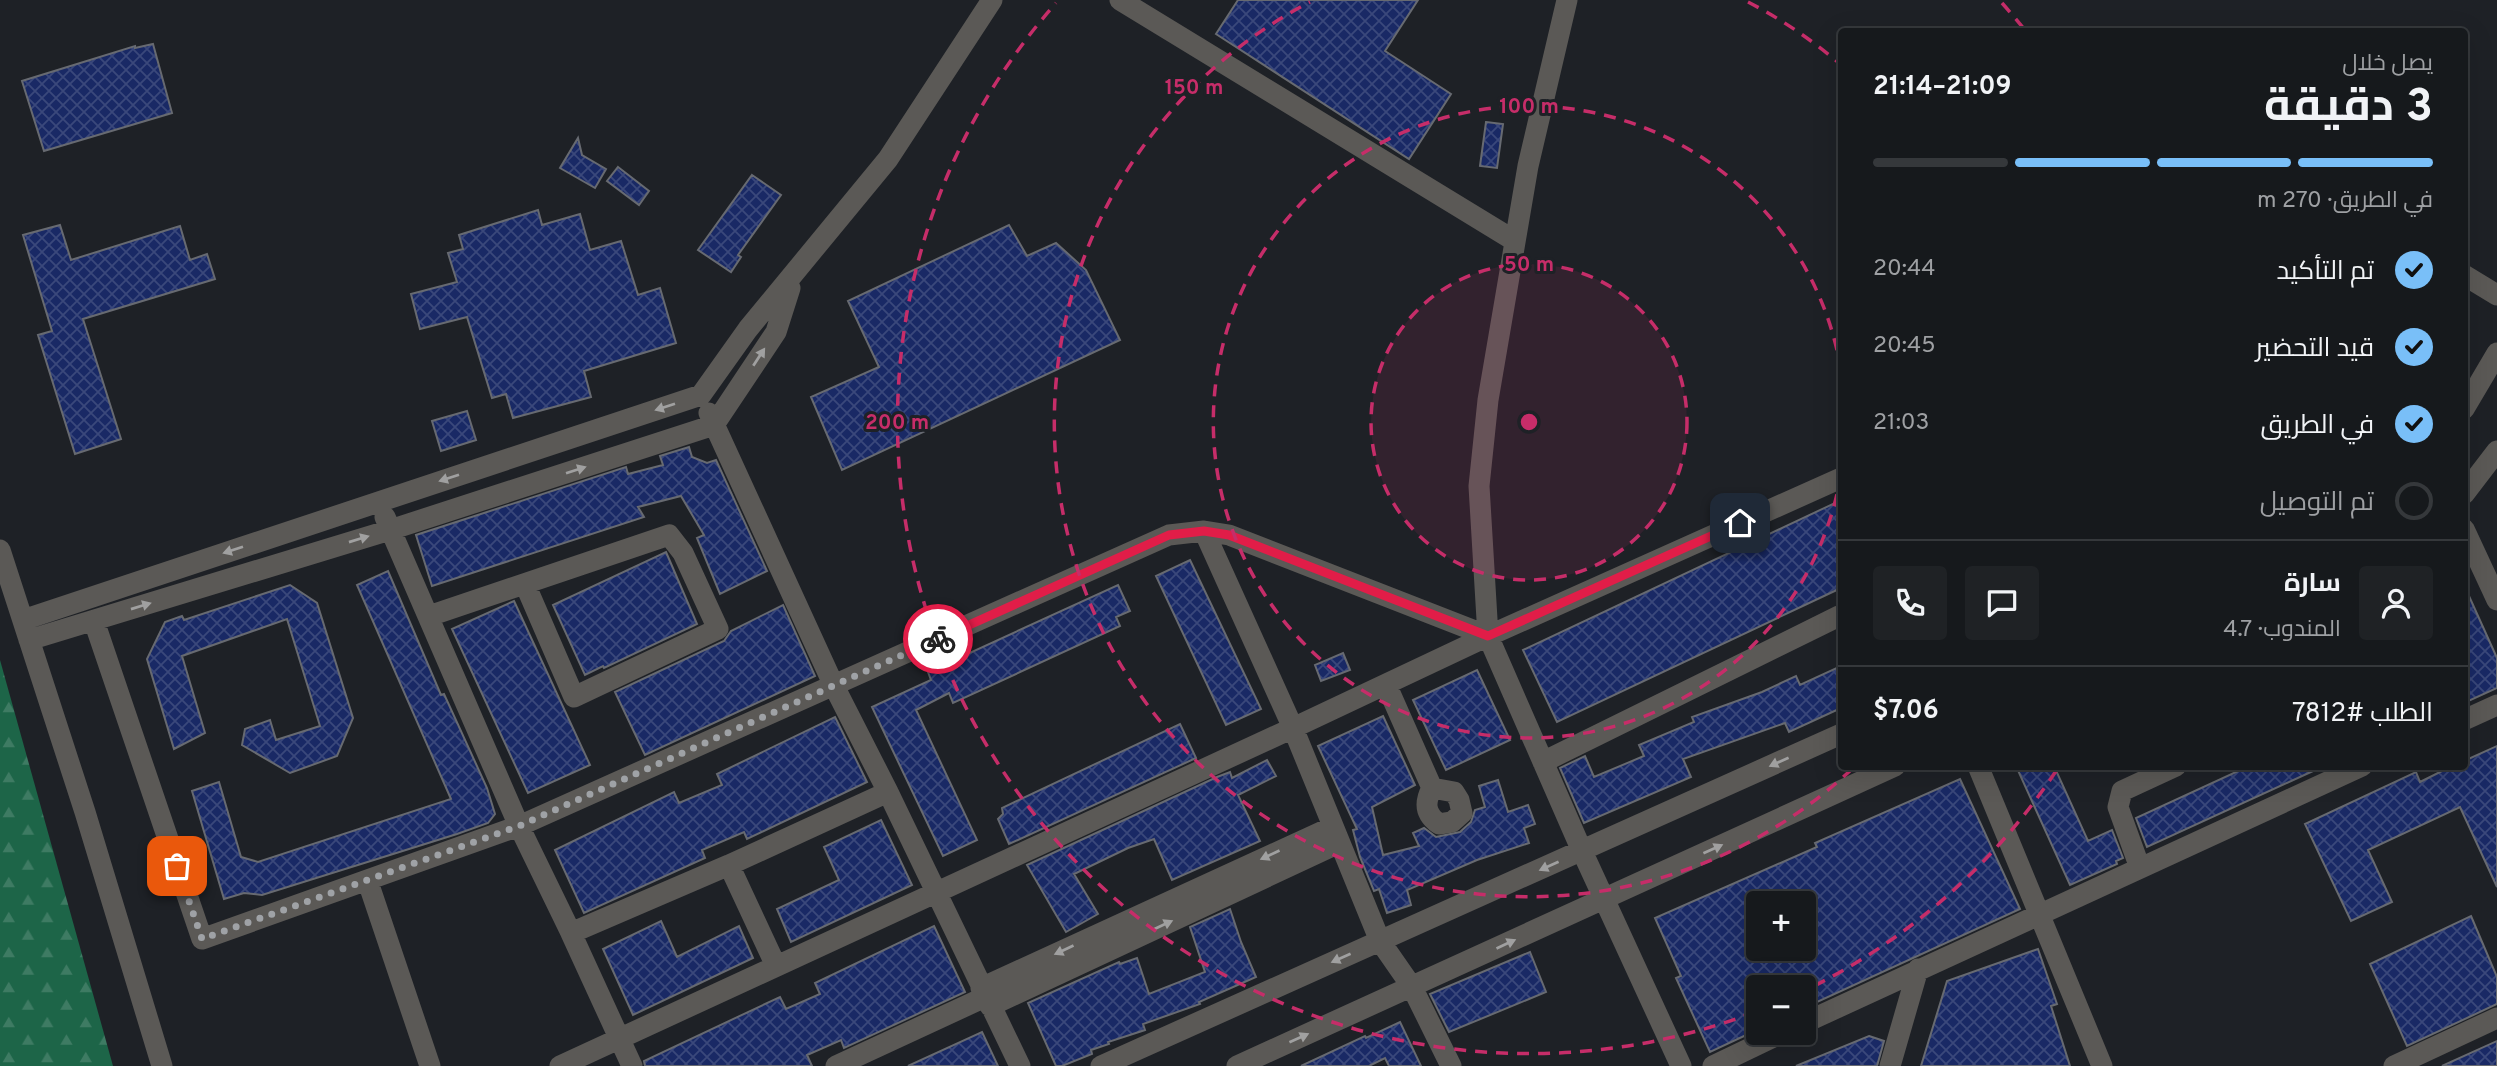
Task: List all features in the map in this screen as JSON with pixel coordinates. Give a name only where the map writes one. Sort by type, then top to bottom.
[{"type":"street","points":[[26,630],[379,502],[701,395],[748,329],[888,159],[992,0]]},
{"type":"street","points":[[1120,0],[1515,241]]},
{"type":"street","points":[[1567,0],[1528,166],[1488,400],[1479,486],[1488,636],[1582,851],[1681,1066]]},
{"type":"street","points":[[26,630],[94,621],[390,530],[715,425],[776,332],[795,274]]},
{"type":"street","points":[[2468,277],[2497,295]]},
{"type":"street","points":[[2468,402],[2497,353]]},
{"type":"street","points":[[701,395],[834,686],[1020,1066]]},
{"type":"street","points":[[2468,489],[2497,451]]},
{"type":"street","points":[[560,1066],[1488,636],[1838,479]]},
{"type":"street","points":[[379,502],[519,826],[572,933],[632,1066]]},
{"type":"street","points":[[94,621],[202,939],[519,826],[1169,535],[1204,531],[1239,538],[1488,636]]},
{"type":"street","points":[[1204,531],[1293,728],[1380,941],[1412,987],[1451,1066]]},
{"type":"street","points":[[429,616],[669,535],[683,553],[718,629],[574,696],[525,584]]},
{"type":"street","points":[[2468,538],[2497,600]]},
{"type":"street","points":[[0,550],[85,812],[162,1066]]},
{"type":"street","points":[[1543,762],[1838,616]]},
{"type":"street","points":[[1385,684],[1432,788]]},
{"type":"street","points":[[2468,718],[2497,705]]},
{"type":"street","points":[[1101,1066],[1838,735]]},
{"type":"street","points":[[1237,1066],[1886,770]]},
{"type":"street","points":[[1980,770],[2102,1066]]},
{"type":"street","points":[[2140,868],[2118,807],[2119,798],[2122,791],[2167,770]]},
{"type":"street","points":[[1816,1017],[2353,770]]},
{"type":"street","points":[[572,933],[888,792]]},
{"type":"street","points":[[836,1066],[1336,835]]},
{"type":"street","points":[[729,865],[776,965]]},
{"type":"street","points":[[368,882],[430,1066]]},
{"type":"street","points":[[1890,1066],[1918,969]]},
{"type":"street","points":[[2394,1066],[2497,1018]]},
{"type":"street","points":[[1713,1066],[1757,1045]]},
{"type":"green space","points":[[0,660],[113,1066],[0,1066]]},
{"type":"building","points":[[1238,0],[1418,0],[1385,51],[1451,94],[1409,159],[1216,34]]},
{"type":"building","points":[[153,44],[172,113],[44,151],[22,81],[135,46]]},
{"type":"building","points":[[1486,122],[1503,124],[1497,168],[1480,166]]},
{"type":"building","points":[[578,138],[582,155],[606,169],[595,188],[560,168]]},
{"type":"building","points":[[618,167],[649,191],[639,205],[607,181]]},
{"type":"building","points":[[752,175],[781,195],[738,255],[741,257],[731,272],[698,250]]},
{"type":"building","points":[[538,210],[542,225],[580,214],[590,250],[621,241],[638,295],[660,288],[676,343],[584,371],[591,397],[513,418],[506,394],[492,398],[467,317],[420,329],[411,294],[457,282],[448,253],[463,249],[459,235]]},
{"type":"building","points":[[60,225],[71,260],[180,226],[190,260],[207,254],[215,279],[83,319],[121,439],[75,454],[38,335],[52,331],[23,235]]},
{"type":"building","points":[[1009,225],[1027,256],[1056,243],[1086,270],[1120,340],[842,470],[811,397],[879,367],[848,301]]},
{"type":"building","points":[[467,411],[476,440],[441,451],[432,421]]},
{"type":"building","points":[[689,447],[692,457],[707,463],[716,460],[767,571],[720,594],[697,538],[704,535],[681,496],[638,507],[644,517],[432,586],[416,535],[626,467],[628,474],[663,465],[660,456]]},
{"type":"building","points":[[1835,503],[1838,509],[1838,589],[1557,722],[1523,650]]},
{"type":"building","points":[[666,552],[697,624],[585,675],[553,605]]},
{"type":"building","points":[[1190,560],[1261,709],[1226,725],[1156,576]]},
{"type":"building","points":[[388,571],[441,695],[444,694],[487,788],[495,814],[488,823],[457,834],[262,895],[244,893],[224,899],[192,791],[219,782],[241,857],[258,862],[451,799],[357,585]]},
{"type":"building","points":[[290,585],[317,603],[353,718],[337,756],[290,773],[242,745],[245,729],[270,720],[276,740],[320,726],[287,619],[182,656],[205,733],[174,749],[147,659],[165,622],[182,616],[184,620]]},
{"type":"building","points":[[1118,585],[1130,611],[1116,617],[1120,626],[953,703],[949,693],[916,710],[977,840],[943,856],[872,707],[931,680],[928,672]]},
{"type":"building","points":[[2468,594],[2497,658],[2497,688],[2468,701]]},
{"type":"building","points":[[514,601],[590,765],[528,793],[452,629]]},
{"type":"building","points":[[783,605],[815,676],[645,755],[615,692],[724,641],[731,631]]},
{"type":"building","points":[[1343,653],[1350,670],[1321,681],[1315,665]]},
{"type":"building","points":[[1838,667],[1838,709],[1789,732],[1785,723],[1683,759],[1691,777],[1584,823],[1560,768],[1585,756],[1594,777],[1644,756],[1639,745],[1694,722],[1692,717],[1762,692],[1796,676],[1800,685]]},
{"type":"building","points":[[1477,670],[1510,740],[1446,770],[1413,700]]},
{"type":"building","points":[[1383,716],[1415,785],[1372,807],[1383,855],[1419,846],[1413,833],[1424,828],[1436,837],[1460,832],[1471,822],[1475,810],[1485,807],[1479,786],[1498,780],[1508,812],[1528,805],[1535,824],[1524,828],[1529,843],[1477,860],[1407,890],[1411,905],[1387,913],[1379,889],[1374,891],[1360,857],[1353,830],[1357,829],[1318,746]]},
{"type":"building","points":[[835,717],[867,782],[747,839],[744,832],[702,850],[705,858],[584,913],[555,850],[674,792],[679,803],[722,785],[717,774]]},
{"type":"building","points":[[1180,724],[1196,758],[1009,844],[998,819],[1003,814],[1002,808]]},
{"type":"building","points":[[2497,746],[2497,887],[2460,807],[2368,850],[2392,902],[2351,921],[2305,824],[2416,772],[2420,782],[2444,770],[2468,770],[2468,759]]},
{"type":"building","points":[[1267,760],[1276,776],[1238,795],[1260,841],[1172,880],[1154,839],[1128,848],[1074,874],[1098,914],[1066,932],[1027,865],[1217,777],[1230,772],[1232,778]]},
{"type":"building","points":[[2018,770],[2056,770],[2088,841],[2112,830],[2123,858],[2116,861],[2117,864],[2070,885]]},
{"type":"building","points":[[2240,770],[2315,770],[2147,847],[2136,818]]},
{"type":"building","points":[[1960,779],[2020,909],[1816,1002],[1816,975],[1746,975],[1746,1035],[1710,1052],[1676,978],[1681,976],[1655,918],[1817,847],[1815,843]]},
{"type":"building","points":[[881,820],[912,885],[791,942],[777,909],[839,880],[824,847]]},
{"type":"building","points":[[1230,909],[1256,977],[1199,1002],[1200,1004],[1143,1024],[1145,1030],[1108,1042],[1109,1044],[1091,1050],[1092,1054],[1056,1066],[1028,1003],[1119,962],[1120,964],[1137,958],[1149,994],[1205,972],[1190,927]]},
{"type":"building","points":[[2471,916],[2497,977],[2497,1004],[2407,1046],[2370,964]]},
{"type":"building","points":[[661,921],[677,957],[739,926],[753,958],[633,1015],[603,949]]},
{"type":"building","points":[[934,926],[965,992],[844,1048],[841,1040],[807,1055],[812,1066],[645,1066],[644,1061],[780,997],[786,1009],[820,994],[815,983]]},
{"type":"building","points":[[2038,949],[2057,1004],[2051,1006],[2070,1066],[1921,1066],[1947,981]]},
{"type":"building","points":[[1530,952],[1546,992],[1449,1032],[1430,994]]},
{"type":"building","points":[[1400,1022],[1421,1066],[1389,1066],[1385,1058],[1369,1066],[1301,1066],[1365,1036],[1366,1038]]},
{"type":"building","points":[[982,1032],[998,1066],[908,1066]]},
{"type":"building","points":[[1869,1036],[1884,1041],[1877,1066],[1796,1066]]},
{"type":"building","points":[[2497,1041],[2497,1066],[2442,1066]]},
{"type":"way so far","points":[[177,866],[202,939],[519,826],[938,639]]},
{"type":"route","points":[[938,639],[1169,535],[1204,531],[1229,535],[1488,636],[1740,523]]}]
